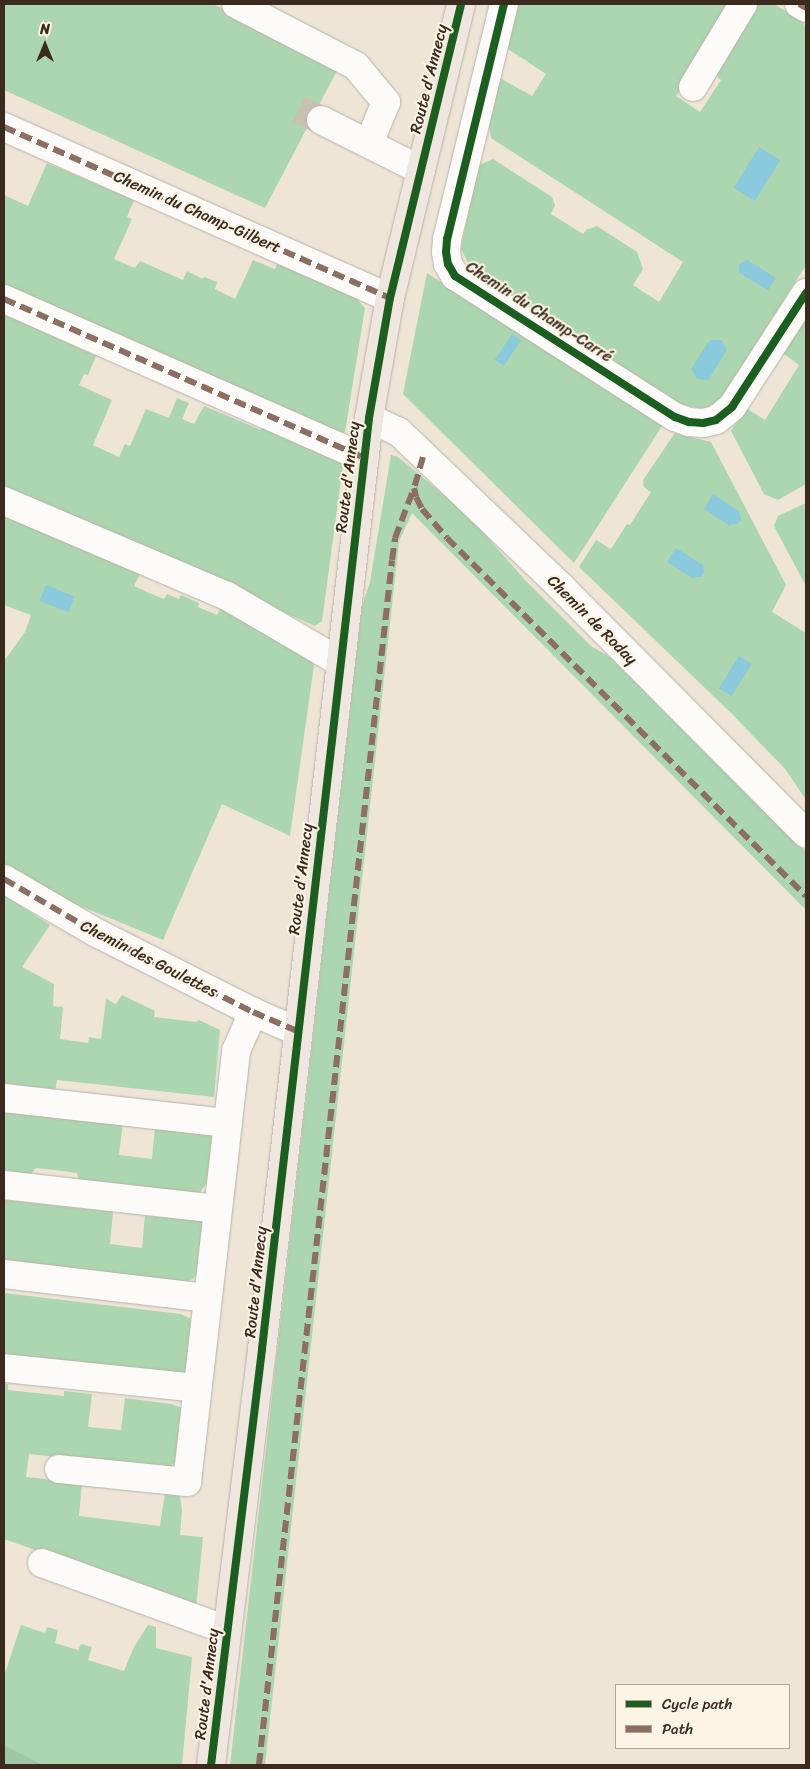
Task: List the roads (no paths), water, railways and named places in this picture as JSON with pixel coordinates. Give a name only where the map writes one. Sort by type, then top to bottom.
[{"type":"main road","name":"Route d'Annecy","points":[[211,1765],[262,1349],[297,1031],[369,418],[390,298],[461,4]]},
{"type":"street","points":[[236,4],[356,66],[386,102],[369,143]]},
{"type":"street","name":"Chemin du Champ-Carré","points":[[504,4],[447,239],[446,252],[448,264],[455,276],[675,417],[689,422],[703,423],[716,420],[732,407],[806,293]]},
{"type":"street","points":[[693,87],[743,4]]},
{"type":"street","points":[[799,4],[806,8]]},
{"type":"street","points":[[321,120],[421,170]]},
{"type":"street","name":"Chemin du Champ-Gilbert","points":[[4,127],[390,298]]},
{"type":"street","points":[[4,299],[364,458]]},
{"type":"street","name":"Chemin de Roday","points":[[369,418],[399,432],[562,588],[806,834]]},
{"type":"street","points":[[4,501],[227,596],[340,662]]},
{"type":"street","name":"Chemin des Goulettes","points":[[4,879],[94,932],[253,1012],[297,1031]]},
{"type":"street","points":[[59,1469],[187,1482],[216,1209],[236,1051],[253,1012]]},
{"type":"street","points":[[4,1098],[228,1124]]},
{"type":"street","points":[[4,1185],[216,1209]]},
{"type":"street","points":[[4,1274],[206,1298]]},
{"type":"street","points":[[4,1368],[197,1388]]},
{"type":"street","points":[[42,1563],[227,1630]]},
{"type":"water","points":[[759,147],[780,160],[755,201],[734,188]]},
{"type":"water","points":[[747,260],[776,278],[768,290],[739,273],[739,264]]},
{"type":"water","points":[[512,334],[521,340],[504,366],[495,360]]},
{"type":"water","points":[[710,340],[722,340],[727,350],[708,380],[697,379],[691,369]]},
{"type":"water","points":[[713,494],[739,511],[741,519],[738,524],[731,524],[730,526],[704,509]]},
{"type":"water","points":[[676,548],[703,565],[704,573],[701,577],[694,579],[667,562]]},
{"type":"water","points":[[46,585],[75,597],[68,612],[40,601]]},
{"type":"water","points":[[739,656],[752,664],[732,696],[719,688]]},
{"type":"tunnel","points":[[299,109],[321,120]]}]
